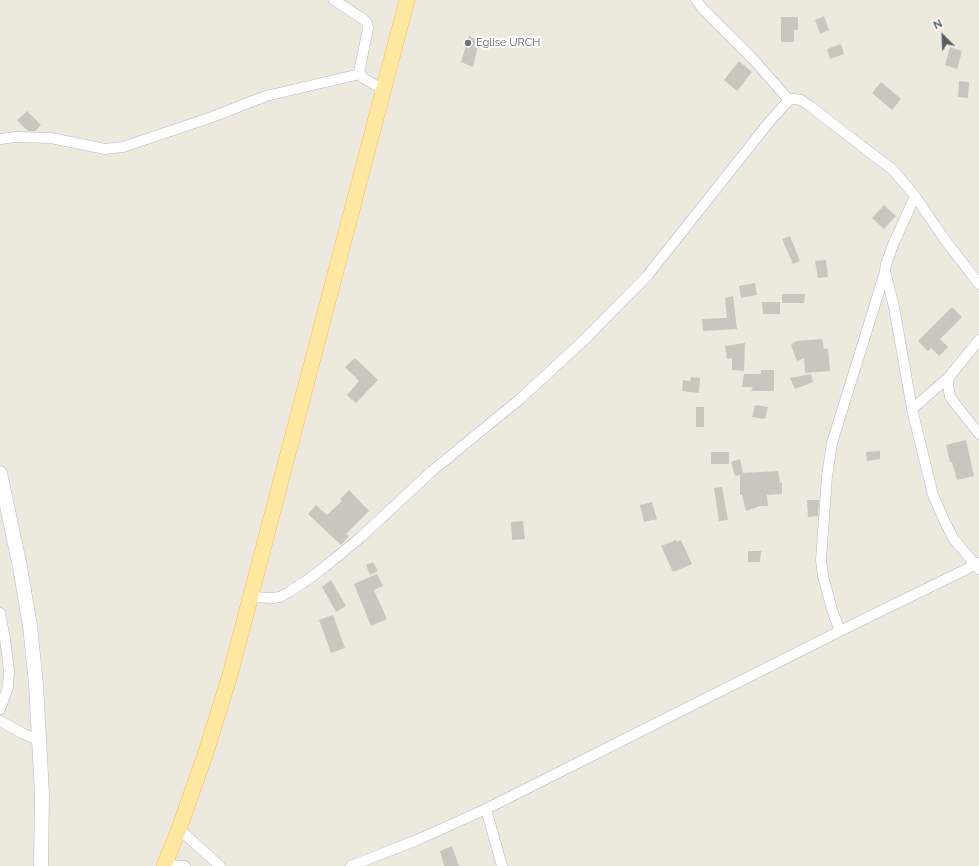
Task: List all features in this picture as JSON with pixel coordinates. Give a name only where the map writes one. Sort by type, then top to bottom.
[{"type":"main road","points":[[164,865],[179,829],[206,752],[230,676],[252,597],[407,0]]},
{"type":"main road","points":[[0,473],[20,567],[30,626],[40,741],[42,794],[41,866]]},
{"type":"street","points":[[334,0],[367,23],[368,29],[358,70],[363,78],[384,90]]},
{"type":"street","points":[[696,0],[703,9],[753,59],[789,100]]},
{"type":"street","points":[[0,139],[16,137],[51,138],[105,149],[118,148],[205,119],[266,96],[360,74]]},
{"type":"street","points":[[252,597],[280,597],[309,579],[361,537],[432,471],[520,399],[580,344],[647,276],[770,121],[789,100],[801,100],[824,115],[885,163],[915,196],[945,240],[979,284]]},
{"type":"street","points":[[840,631],[833,613],[823,576],[821,560],[827,476],[832,443],[886,264],[915,196]]},
{"type":"street","points":[[351,866],[417,840],[486,809],[840,631],[978,566],[961,549],[953,538],[942,518],[933,495],[912,409],[894,307],[885,271]]},
{"type":"street","points":[[912,409],[949,376],[979,340]]},
{"type":"street","points":[[949,376],[948,385],[950,397],[979,434]]},
{"type":"street","points":[[0,613],[9,671],[8,687],[0,709]]},
{"type":"street","points":[[0,721],[22,734],[40,741]]},
{"type":"street","points":[[486,809],[502,866]]},
{"type":"street","points":[[179,829],[220,866]]},
{"type":"street","points":[[164,865],[185,866]]},
{"type":"building","points":[[824,16],[829,30],[820,34],[815,20]]},
{"type":"building","points":[[781,17],[798,17],[798,30],[794,30],[794,42],[781,42]]},
{"type":"building","points":[[469,36],[479,41],[473,67],[461,62]]},
{"type":"building","points":[[841,44],[844,54],[830,59],[827,49]]},
{"type":"building","points":[[950,47],[962,51],[957,69],[945,65]]},
{"type":"building","points":[[739,61],[752,72],[737,91],[724,80]]},
{"type":"building","points":[[959,81],[969,82],[968,98],[958,97]]},
{"type":"building","points":[[881,82],[901,99],[892,110],[872,93]]},
{"type":"building","points":[[27,111],[41,125],[35,131],[28,131],[17,120]]},
{"type":"building","points":[[884,205],[896,216],[884,229],[872,218]]},
{"type":"building","points":[[790,236],[800,261],[793,264],[782,239]]},
{"type":"building","points":[[826,260],[828,277],[818,278],[815,261]]},
{"type":"building","points":[[755,283],[757,295],[741,298],[739,286]]},
{"type":"building","points":[[782,294],[805,294],[804,303],[782,303]]},
{"type":"building","points":[[733,296],[737,329],[703,331],[702,319],[727,318],[725,298]]},
{"type":"building","points":[[762,302],[780,302],[780,314],[763,314]]},
{"type":"building","points":[[952,307],[962,317],[940,339],[948,347],[939,356],[931,348],[928,351],[918,341]]},
{"type":"building","points":[[822,339],[824,349],[828,349],[830,371],[805,373],[804,358],[797,361],[791,345],[796,341]]},
{"type":"building","points":[[745,343],[744,371],[732,370],[732,358],[727,359],[725,346]]},
{"type":"building","points":[[355,358],[378,380],[356,403],[347,395],[359,381],[345,367]]},
{"type":"building","points":[[761,370],[774,370],[774,391],[751,391],[753,387],[742,387],[744,374],[761,374]]},
{"type":"building","points":[[811,374],[813,382],[795,389],[790,378]]},
{"type":"building","points":[[691,377],[700,378],[699,393],[682,391],[683,380],[690,381]]},
{"type":"building","points":[[755,405],[768,407],[765,419],[752,417]]},
{"type":"building","points":[[696,407],[704,407],[704,427],[696,427]]},
{"type":"building","points":[[966,440],[974,476],[957,480],[952,462],[950,462],[946,445]]},
{"type":"building","points":[[880,451],[880,459],[867,461],[866,452]]},
{"type":"building","points":[[711,452],[729,452],[729,464],[711,464]]},
{"type":"building","points":[[740,459],[743,473],[778,471],[780,483],[782,483],[782,494],[767,495],[768,506],[760,506],[746,511],[742,495],[740,495],[740,475],[735,476],[731,462]]},
{"type":"building","points":[[722,487],[728,520],[719,521],[714,488]]},
{"type":"building","points":[[349,490],[369,511],[346,534],[349,536],[341,545],[308,514],[316,505],[327,515],[342,501],[340,499]]},
{"type":"building","points":[[807,500],[819,500],[818,516],[808,517]]},
{"type":"building","points":[[652,502],[657,519],[644,522],[640,505]]},
{"type":"building","points":[[523,521],[525,539],[512,540],[511,522]]},
{"type":"building","points":[[676,540],[677,542],[681,540],[692,564],[673,572],[661,546]]},
{"type":"building","points":[[748,551],[761,551],[760,562],[748,562]]},
{"type":"building","points":[[373,562],[378,571],[370,575],[366,565]]},
{"type":"building","points":[[377,574],[383,586],[374,590],[387,619],[371,626],[354,584]]},
{"type":"building","points":[[331,580],[346,606],[336,612],[322,587]]},
{"type":"building","points":[[333,615],[345,648],[331,653],[319,620]]},
{"type":"building","points":[[452,846],[459,866],[444,866],[440,851]]},
{"type":"place","name":"Eglise URCH","points":[[468,43]]}]
